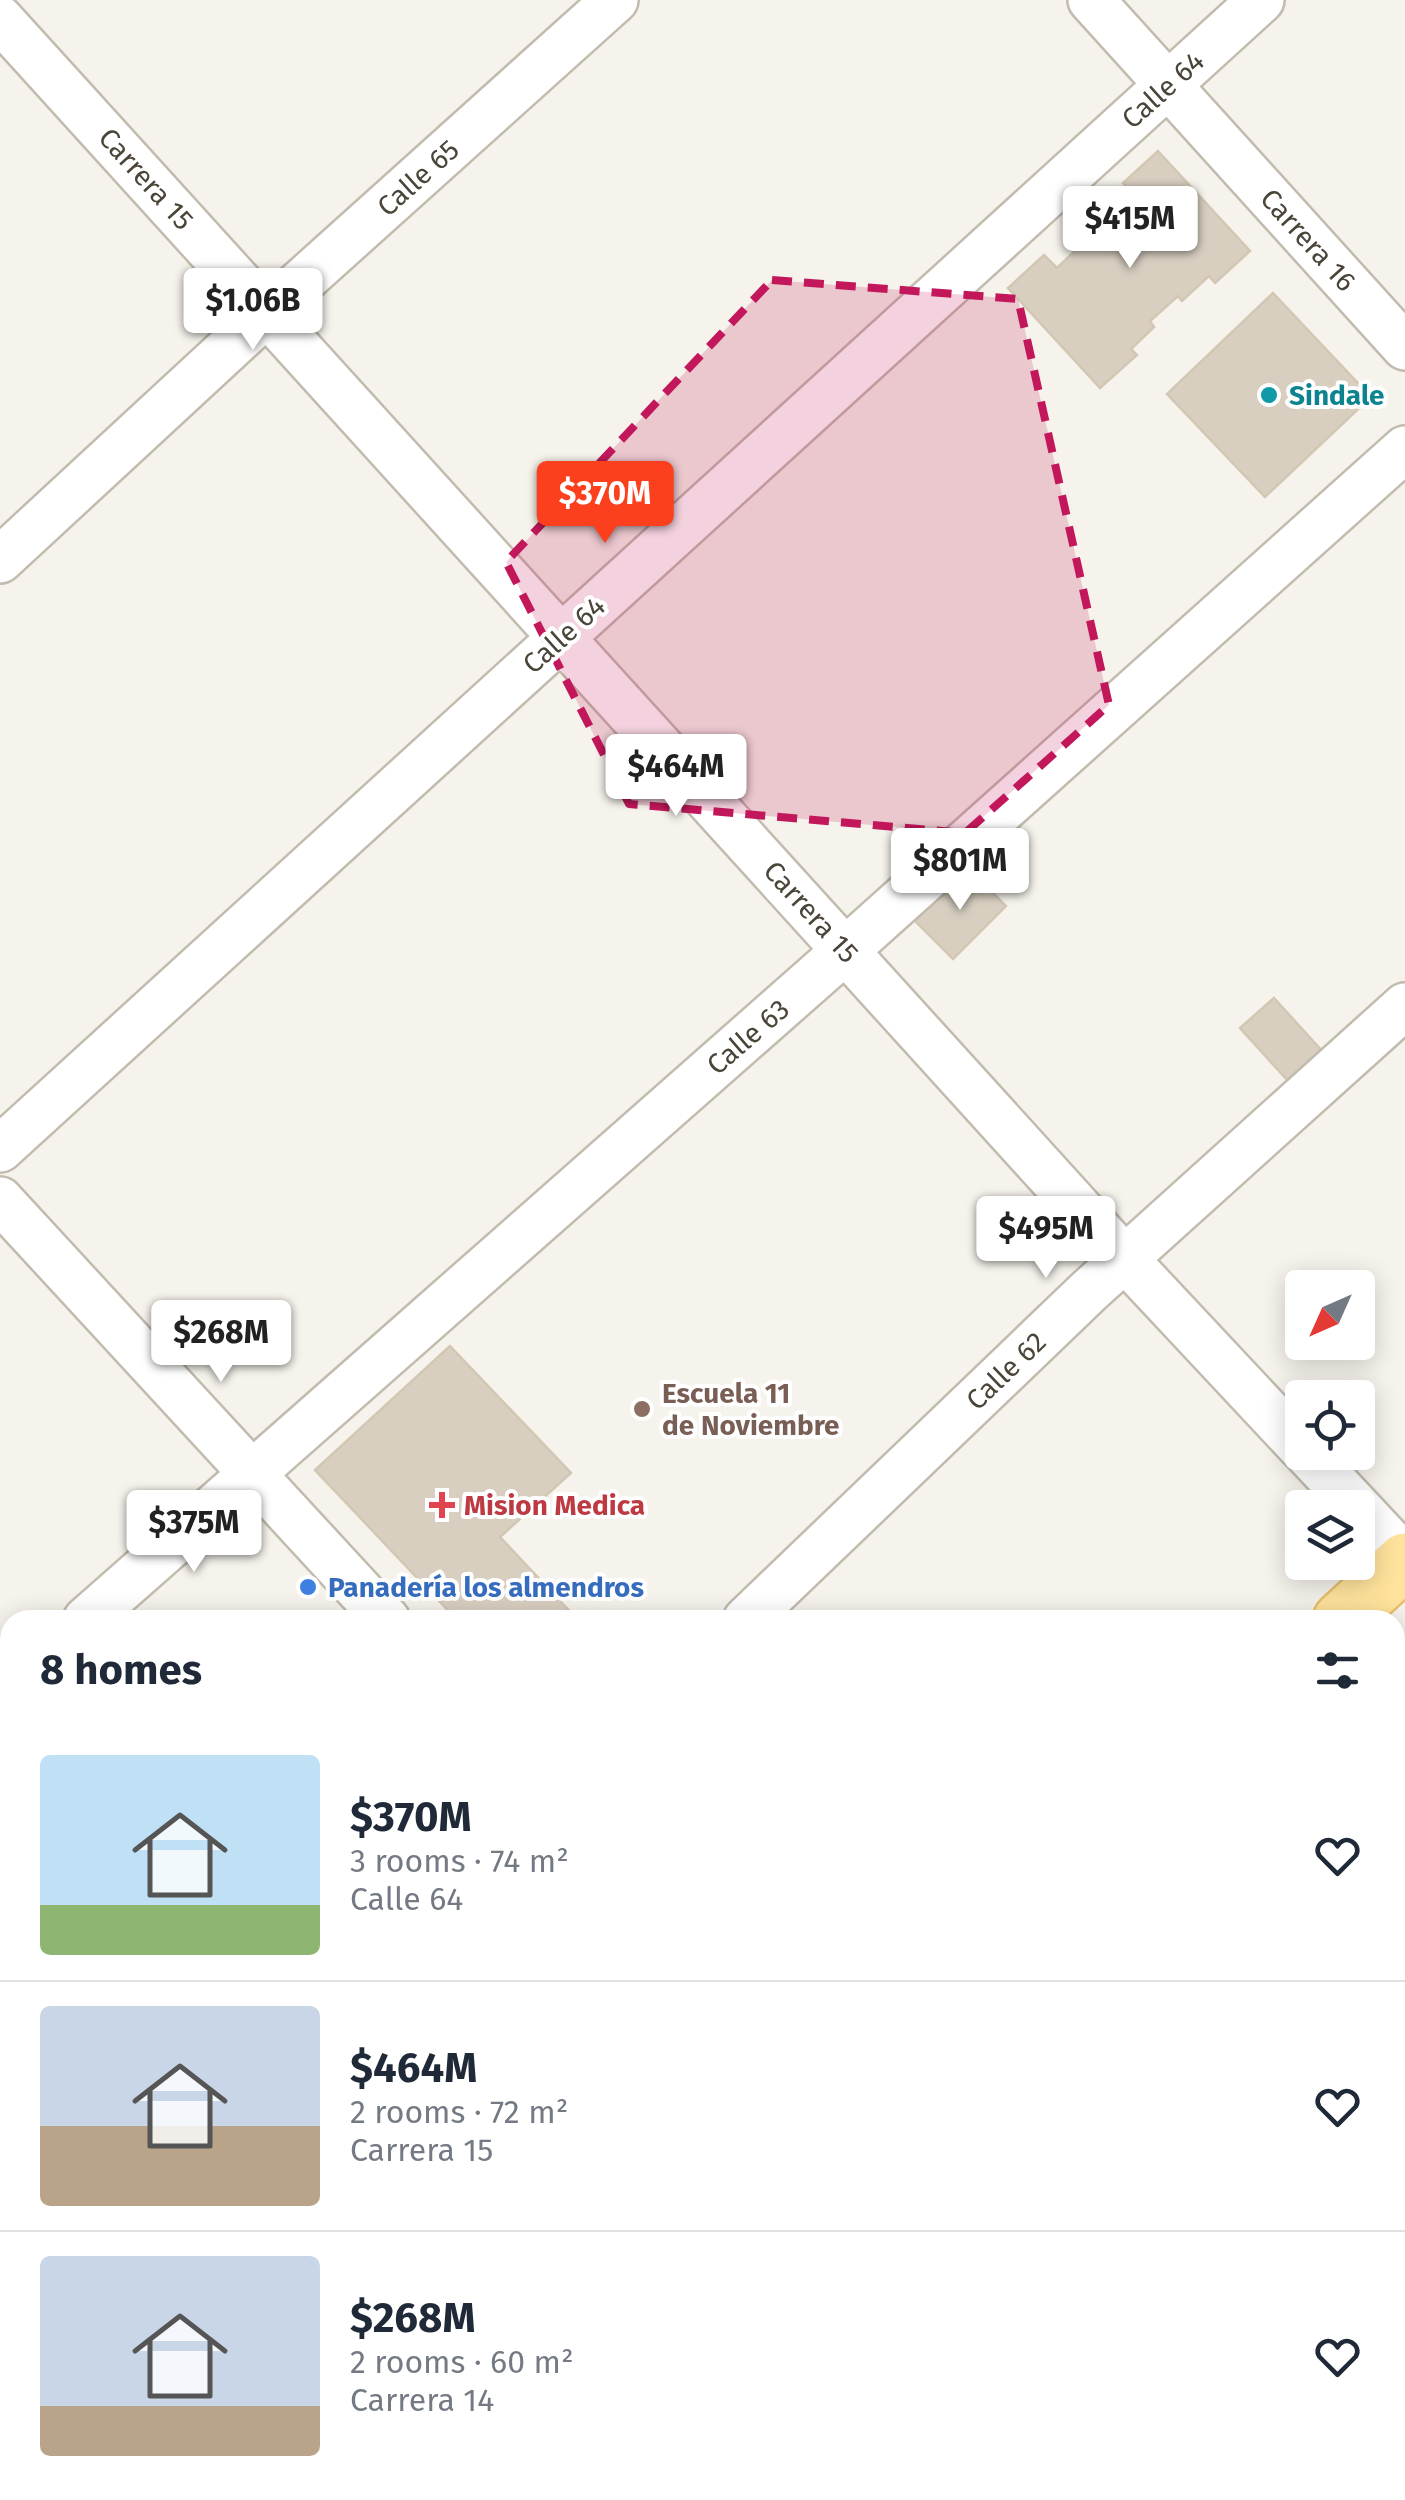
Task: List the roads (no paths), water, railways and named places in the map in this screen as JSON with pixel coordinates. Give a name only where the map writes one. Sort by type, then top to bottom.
[{"type":"main road","points":[[1352,1610],[1405,1559]]},
{"type":"street","name":"Calle 65","points":[[0,560],[616,0]]},
{"type":"street","name":"Carrera 16","points":[[1091,0],[1405,347]]},
{"type":"street","name":"Calle 64","points":[[0,1149],[1261,0]]},
{"type":"street","name":"Carrera 15","points":[[0,19],[1125,1259],[1285,1430]]},
{"type":"street","name":"Calle 63","points":[[97,1610],[846,950],[1405,449]]},
{"type":"street","name":"Calle 62","points":[[756,1610],[1125,1259],[1405,1006]]},
{"type":"street","points":[[0,1200],[378,1610]]},
{"type":"street","name":"Carrera 15","points":[[1323,1470],[1405,1559]]},
{"type":"place","name":"Sindale","points":[[1269,395]]},
{"type":"place","name":"Escuela 11 de Noviembre","points":[[642,1409]]},
{"type":"place","name":"Mision Medica","points":[[442,1505]]},
{"type":"place","name":"Panadería los almendros","points":[[308,1587]]}]
